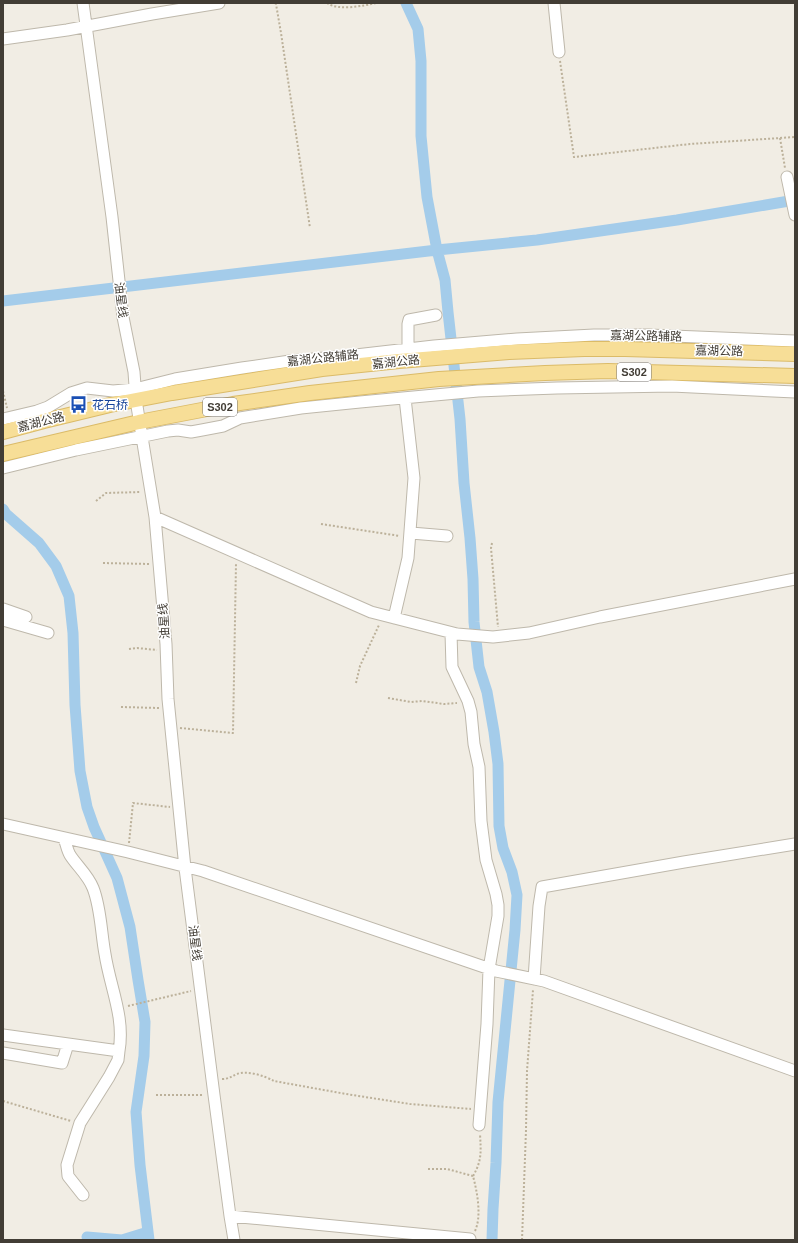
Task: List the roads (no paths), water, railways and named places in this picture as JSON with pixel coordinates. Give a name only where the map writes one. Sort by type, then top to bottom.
[{"type":"main road","name":"嘉湖公路","points":[[3,432],[136,394],[172,393],[434,352],[472,349],[509,352],[619,349],[795,354]]},
{"type":"main road","name":"嘉湖公路","points":[[4,461],[139,422],[233,404],[282,396],[439,379],[473,376],[608,371],[795,376]]},
{"type":"street","name":"油星线","points":[[83,3],[122,309],[134,372],[141,437],[155,517],[166,649],[170,727],[185,868],[234,1240]]},
{"type":"street","points":[[3,39],[67,30],[219,3]]},
{"type":"street","points":[[554,3],[559,52]]},
{"type":"street","points":[[787,177],[795,215]]},
{"type":"street","points":[[408,349],[408,324],[410,320],[436,316]]},
{"type":"street","name":"嘉湖公路辅路","points":[[472,349],[517,339],[610,335],[656,335],[795,341]]},
{"type":"street","name":"嘉湖公路辅路","points":[[5,418],[43,409],[71,393],[87,388],[136,394],[175,379],[249,367],[408,349],[434,352]]},
{"type":"street","points":[[4,461],[76,450],[178,430],[191,432],[223,426],[240,418],[301,408],[440,394],[557,388],[672,386],[795,392]]},
{"type":"street","points":[[394,618],[408,558],[411,535],[414,478],[405,398]]},
{"type":"street","points":[[155,517],[371,612],[454,633],[496,637],[529,633],[600,617],[795,579]]},
{"type":"street","points":[[411,535],[447,536]]},
{"type":"street","points":[[3,610],[48,633]]},
{"type":"street","points":[[3,620],[21,619]]},
{"type":"street","points":[[454,633],[452,667],[468,701],[474,744],[479,766],[481,821],[486,860],[498,905],[479,1125]]},
{"type":"street","points":[[3,824],[203,871],[492,970],[530,978],[565,988],[795,1070]]},
{"type":"street","points":[[64,838],[70,855],[83,870],[93,888],[99,913],[105,956],[120,1020],[121,1038],[118,1060],[80,1123],[67,1165],[68,1176],[83,1195]]},
{"type":"street","points":[[530,978],[542,888],[684,862],[795,844]]},
{"type":"street","points":[[3,1035],[119,1051]]},
{"type":"street","points":[[3,1052],[62,1063],[68,1044]]},
{"type":"street","points":[[230,1216],[470,1239]]},
{"type":"waterway","points":[[406,3],[418,29],[421,61],[421,136],[427,197],[437,250],[445,280],[460,419],[473,579],[474,622],[479,667],[487,692],[494,732],[498,764],[499,826],[503,848],[512,872],[517,895],[515,930],[498,1102],[492,1240]]},
{"type":"waterway","points":[[3,301],[437,250],[537,240],[677,220],[795,200]]},
{"type":"waterway","points":[[3,509],[6,514],[39,543],[56,566],[69,596],[73,633],[75,705],[80,771],[87,807],[94,827],[117,878],[130,927],[145,1022],[144,1056],[136,1112],[140,1165],[149,1240]]},
{"type":"waterway","points":[[87,1237],[122,1240],[148,1232]]},
{"type":"place","name":"花石桥","points":[[79,405]]}]
